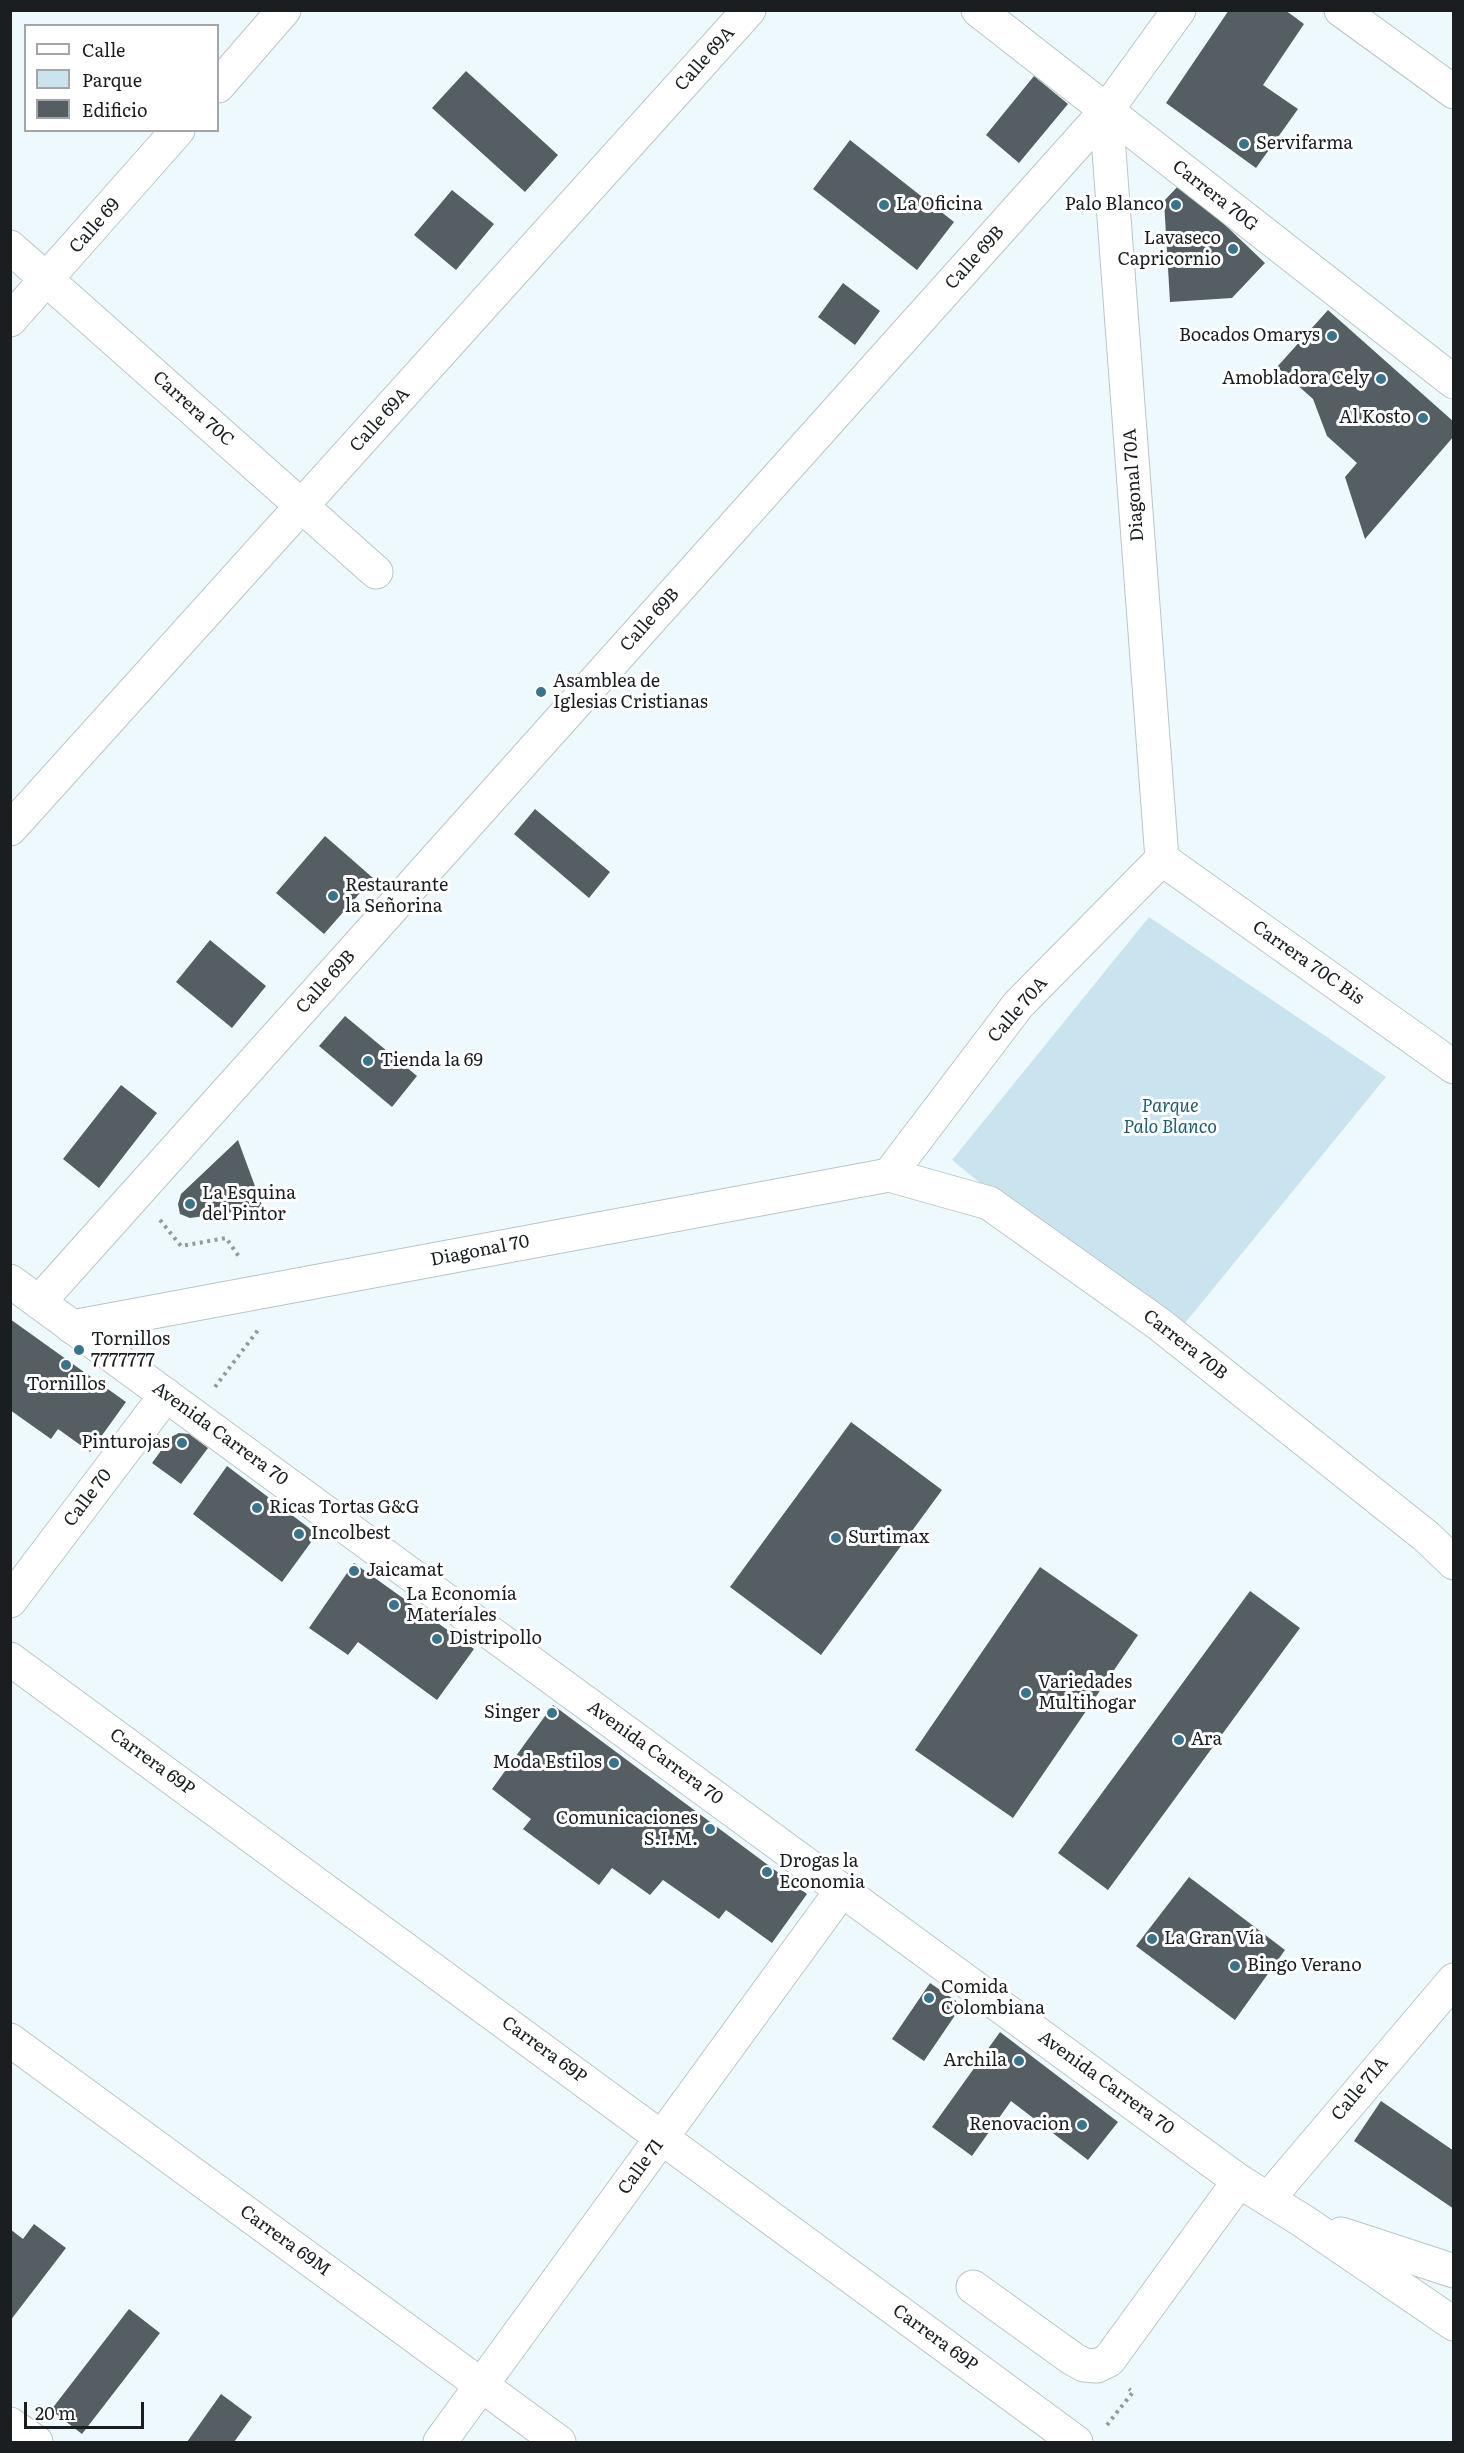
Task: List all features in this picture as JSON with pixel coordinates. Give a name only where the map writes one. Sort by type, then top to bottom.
[{"type":"street","points":[[219,85],[284,10]]},
{"type":"street","name":"Calle 69A","points":[[10,829],[749,10]]},
{"type":"street","name":"Carrera 70G","points":[[978,10],[1454,382]]},
{"type":"street","name":"Calle 69B","points":[[39,1302],[1106,111],[1179,10]]},
{"type":"street","points":[[1341,10],[1454,92]]},
{"type":"street","name":"Diagonal 70A","points":[[1106,111],[1162,859]]},
{"type":"street","name":"Calle 69","points":[[10,320],[176,132]]},
{"type":"street","name":"Carrera 70C","points":[[10,247],[376,572]]},
{"type":"street","name":"Carrera 70C Bis","points":[[1162,859],[1454,1067]]},
{"type":"street","name":"Calle 70A","points":[[889,1175],[1018,1005],[1162,859]]},
{"type":"street","name":"Diagonal 70","points":[[72,1327],[889,1175]]},
{"type":"street","name":"Carrera 70B","points":[[889,1175],[989,1203],[1159,1324],[1427,1538],[1454,1563]]},
{"type":"street","name":"Avenida Carrera 70","points":[[10,1281],[1239,2181],[1303,2221],[1454,2324]]},
{"type":"street","name":"Calle 70","points":[[10,1601],[166,1395]]},
{"type":"street","name":"Carrera 69P","points":[[10,1659],[1076,2442]]},
{"type":"street","name":"Calle 71","points":[[440,2442],[842,1890]]},
{"type":"street","name":"Calle 71A","points":[[1268,2199],[1452,1985]]},
{"type":"street","name":"Carrera 69M","points":[[10,2040],[559,2442]]},
{"type":"street","points":[[973,2287],[1073,2358],[1084,2365],[1097,2366],[1109,2360],[1239,2181]]},
{"type":"street","name":"Avenida Carrera 70","points":[[1303,2221],[1454,2271]]},
{"type":"street","points":[[10,2424],[36,2442]]},
{"type":"green space","name":"Parque Palo Blanco","points":[[1149,917],[1386,1077],[1172,1339],[952,1160]]},
{"type":"building","points":[[1229,10],[1285,10],[1304,24],[1263,85],[1298,109],[1256,168],[1166,103]]},
{"type":"building","points":[[466,71],[558,155],[525,192],[432,108]]},
{"type":"building","points":[[1034,76],[1068,104],[1019,163],[986,135]]},
{"type":"building","name":"La Oficina","points":[[850,140],[954,222],[917,270],[813,189]]},
{"type":"building","points":[[1181,183],[1265,263],[1232,298],[1170,302],[1164,201]]},
{"type":"building","points":[[452,190],[494,224],[456,270],[414,235]]},
{"type":"building","points":[[843,283],[880,311],[855,345],[818,317]]},
{"type":"building","points":[[1328,310],[1454,422],[1454,436],[1365,539],[1345,477],[1357,463],[1327,436],[1313,399],[1277,367]]},
{"type":"building","points":[[535,809],[610,872],[589,898],[514,834]]},
{"type":"building","points":[[325,836],[373,878],[324,934],[276,893]]},
{"type":"building","points":[[210,940],[266,986],[232,1028],[176,982]]},
{"type":"building","name":"Tienda la 69","points":[[345,1016],[417,1076],[392,1107],[319,1046]]},
{"type":"building","points":[[121,1085],[157,1113],[99,1188],[63,1159]]},
{"type":"building","points":[[238,1140],[263,1208],[190,1218],[180,1214],[178,1204],[181,1194]]},
{"type":"building","points":[[10,1319],[126,1402],[90,1452],[58,1429],[51,1439],[10,1410]]},
{"type":"building","name":"Surtimax","points":[[851,1422],[942,1490],[821,1655],[730,1587]]},
{"type":"building","points":[[179,1433],[189,1434],[208,1448],[181,1484],[152,1463],[171,1437]]},
{"type":"building","points":[[227,1466],[317,1534],[282,1582],[193,1514]]},
{"type":"building","points":[[354,1563],[474,1649],[437,1700],[358,1642],[348,1655],[309,1628]]},
{"type":"building","name":"Variedades Multihogar","points":[[1040,1567],[1138,1635],[1013,1818],[915,1750]]},
{"type":"building","name":"Ara","points":[[1250,1591],[1300,1628],[1108,1890],[1058,1853]]},
{"type":"building","points":[[553,1705],[807,1894],[772,1943],[726,1910],[719,1919],[663,1880],[650,1895],[612,1868],[599,1885],[523,1829],[531,1819],[492,1789]]},
{"type":"building","points":[[1189,1877],[1285,1950],[1235,2020],[1136,1946]]},
{"type":"building","points":[[930,1983],[962,2005],[924,2061],[892,2039]]},
{"type":"building","points":[[1000,2032],[1118,2122],[1088,2160],[1011,2101],[972,2156],[932,2127]]},
{"type":"building","points":[[1381,2101],[1454,2151],[1454,2209],[1354,2141]]},
{"type":"building","points":[[34,2224],[66,2248],[10,2321],[10,2229],[23,2239]]},
{"type":"building","points":[[129,2309],[160,2333],[82,2434],[51,2410]]},
{"type":"building","points":[[221,2394],[252,2417],[234,2442],[187,2442]]},
{"type":"place","name":"Servifarma","points":[[1244,144]]},
{"type":"place","name":"La Oficina","points":[[884,205]]},
{"type":"place","name":"Palo Blanco","points":[[1176,205]]},
{"type":"place","name":"Lavaseco Capricornio","points":[[1233,249]]},
{"type":"place","name":"Bocados Omarys","points":[[1332,336]]},
{"type":"place","name":"Amobladora Cely","points":[[1381,379]]},
{"type":"place","name":"Al Kosto","points":[[1423,418]]},
{"type":"place","name":"Asamblea de Iglesias Cristianas","points":[[541,692]]},
{"type":"place","name":"Restaurante la Señorina","points":[[333,896]]},
{"type":"place","name":"Tienda la 69","points":[[368,1061]]},
{"type":"place","name":"La Esquina del Pintor","points":[[190,1204]]},
{"type":"place","name":"Tornillos 7777777","points":[[79,1350]]},
{"type":"place","name":"Tornillos","points":[[66,1365]]},
{"type":"place","name":"Pinturojas","points":[[182,1443]]},
{"type":"place","name":"Ricas Tortas G&G","points":[[257,1508]]},
{"type":"place","name":"Incolbest","points":[[299,1534]]},
{"type":"place","name":"Surtimax","points":[[836,1538]]},
{"type":"place","name":"Jaicamat","points":[[354,1571]]},
{"type":"place","name":"La Economía Materíales","points":[[394,1605]]},
{"type":"place","name":"Distripollo","points":[[437,1639]]},
{"type":"place","name":"Variedades Multihogar","points":[[1026,1693]]},
{"type":"place","name":"Singer","points":[[552,1713]]},
{"type":"place","name":"Ara","points":[[1179,1740]]},
{"type":"place","name":"Moda Estilos","points":[[614,1763]]},
{"type":"place","name":"Comunicaciones S.I.M.","points":[[710,1829]]},
{"type":"place","name":"Drogas la Economia","points":[[767,1872]]},
{"type":"place","name":"La Gran Vía","points":[[1152,1939]]},
{"type":"place","name":"Bingo Verano","points":[[1235,1966]]},
{"type":"place","name":"Comida Colombiana","points":[[929,1998]]},
{"type":"place","name":"Archila","points":[[1019,2061]]},
{"type":"place","name":"Renovacion","points":[[1082,2125]]}]
